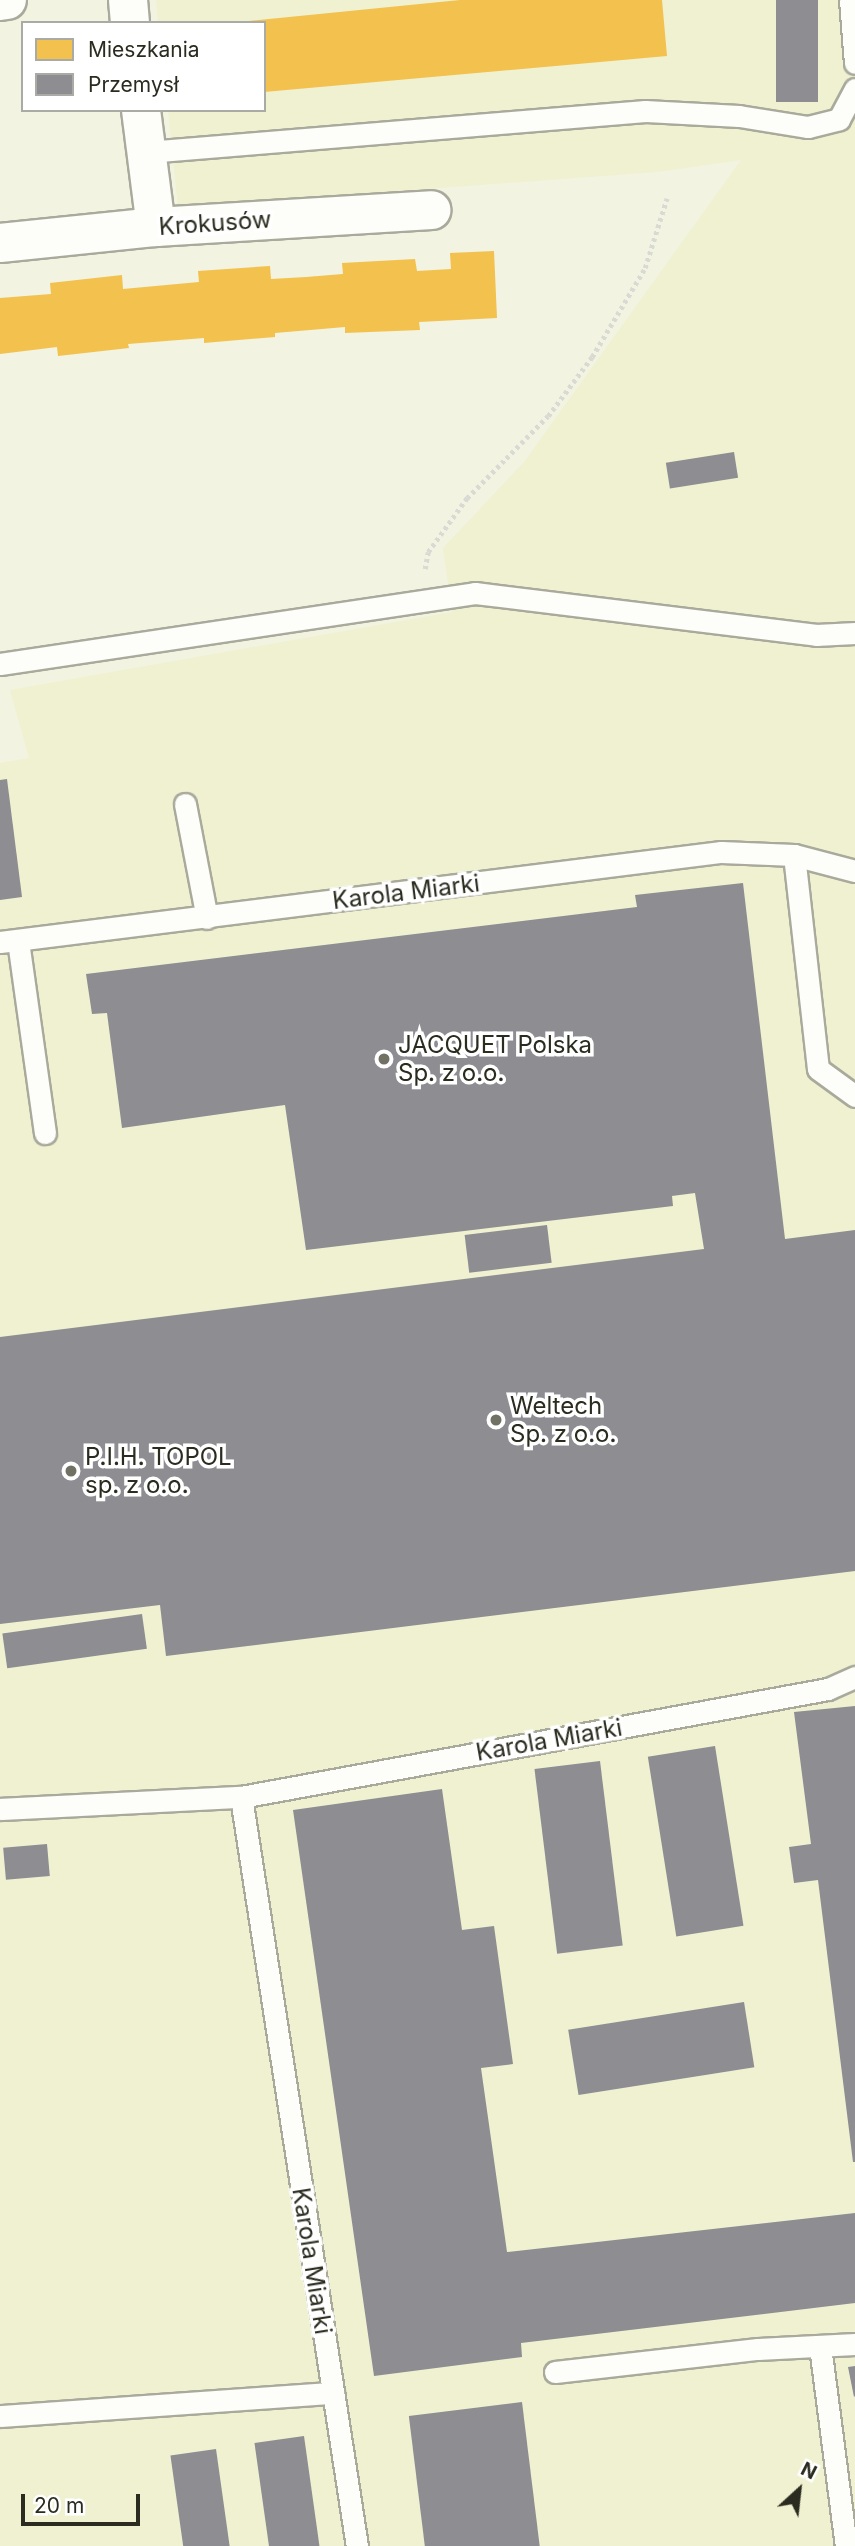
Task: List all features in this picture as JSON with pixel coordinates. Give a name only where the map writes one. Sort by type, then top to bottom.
[{"type":"street","points":[[0,1],[7,0]]},
{"type":"street","points":[[128,0],[131,21]]},
{"type":"street","points":[[142,112],[156,227]]},
{"type":"street","name":"Krokusów","points":[[0,243],[156,227],[431,209]]},
{"type":"lane","points":[[850,0],[855,63]]},
{"type":"lane","points":[[147,152],[645,111],[739,116],[808,127],[839,119],[855,89]]},
{"type":"lane","points":[[0,664],[475,593],[816,635],[855,633]]},
{"type":"lane","points":[[185,804],[207,918]]},
{"type":"lane","name":"Karola Miarki","points":[[45,1133],[9,942],[721,852],[794,855],[855,871]]},
{"type":"lane","points":[[794,855],[818,1069],[855,1096]]},
{"type":"lane","name":"Karola Miarki","points":[[0,1808],[241,1797],[828,1689],[855,1677]]},
{"type":"lane","name":"Karola Miarki","points":[[241,1797],[357,2546]]},
{"type":"lane","points":[[555,2372],[758,2349],[855,2344]]},
{"type":"lane","points":[[820,2346],[846,2546]]},
{"type":"lane","points":[[0,2416],[333,2393]]},
{"type":"path","points":[[420,601],[428,552],[467,498],[548,416],[592,357],[645,268],[667,198]]},
{"type":"shaded area","points":[[156,0],[855,0],[855,2546],[0,2546],[0,763],[29,758],[10,690],[452,612],[443,548],[524,462],[741,160],[657,172],[178,207],[168,112],[266,112],[266,21],[158,21]]},
{"type":"building: Mieszkania","points":[[460,0],[662,0],[667,56],[266,92],[266,21],[249,21]]},
{"type":"building: Mieszkania","points":[[494,251],[497,318],[419,322],[420,330],[345,333],[345,327],[204,343],[204,338],[128,344],[129,348],[58,356],[57,347],[0,354],[0,298],[51,294],[50,283],[122,275],[123,289],[199,282],[198,271],[270,266],[271,279],[306,277],[343,274],[342,263],[415,259],[417,271],[451,269],[450,253]]},
{"type":"building: Przemysł","points":[[776,0],[818,0],[818,102],[776,102]]},
{"type":"building: Przemysł","points":[[734,452],[738,478],[670,488],[666,463]]},
{"type":"building: Przemysł","points":[[7,779],[22,897],[0,900],[0,780]]},
{"type":"building: Przemysł","points":[[743,883],[785,1239],[855,1230],[855,1571],[166,1656],[160,1605],[0,1624],[0,1337],[704,1249],[695,1193],[672,1196],[673,1206],[306,1250],[285,1105],[122,1128],[107,1013],[92,1014],[86,974],[637,907],[635,895]]},
{"type":"building: Przemysł","points":[[547,1225],[552,1263],[469,1273],[465,1235]]},
{"type":"building: Przemysł","points":[[142,1614],[147,1649],[7,1668],[2,1634]]},
{"type":"building: Przemysł","points":[[855,1706],[853,2162],[818,1880],[794,1883],[789,1847],[811,1844],[794,1712]]},
{"type":"building: Przemysł","points":[[715,1746],[743,1926],[676,1936],[648,1757]]},
{"type":"building: Przemysł","points":[[600,1761],[623,1946],[557,1954],[534,1769]]},
{"type":"building: Przemysł","points":[[442,1789],[462,1930],[494,1926],[513,2064],[481,2068],[507,2252],[855,2213],[855,2303],[521,2343],[522,2357],[374,2376],[293,1810]]},
{"type":"building: Przemysł","points":[[47,1844],[50,1876],[6,1880],[3,1848]]},
{"type":"building: Przemysł","points":[[744,2002],[754,2067],[579,2095],[568,2030]]},
{"type":"building: Przemysł","points":[[855,2366],[855,2396],[854,2397],[848,2367]]},
{"type":"building: Przemysł","points":[[522,2402],[540,2546],[425,2546],[409,2416]]},
{"type":"building: Przemysł","points":[[304,2436],[319,2546],[269,2546],[254,2443]]},
{"type":"building: Przemysł","points":[[216,2449],[230,2546],[183,2546],[170,2455]]},
{"type":"place","name":"JACQUET Polska Sp. z o.o.","points":[[384,1059]]},
{"type":"place","name":"Weltech Sp. z o.o.","points":[[496,1420]]},
{"type":"place","name":"P.I.H. TOPOL sp. z o.o.","points":[[71,1471]]}]
